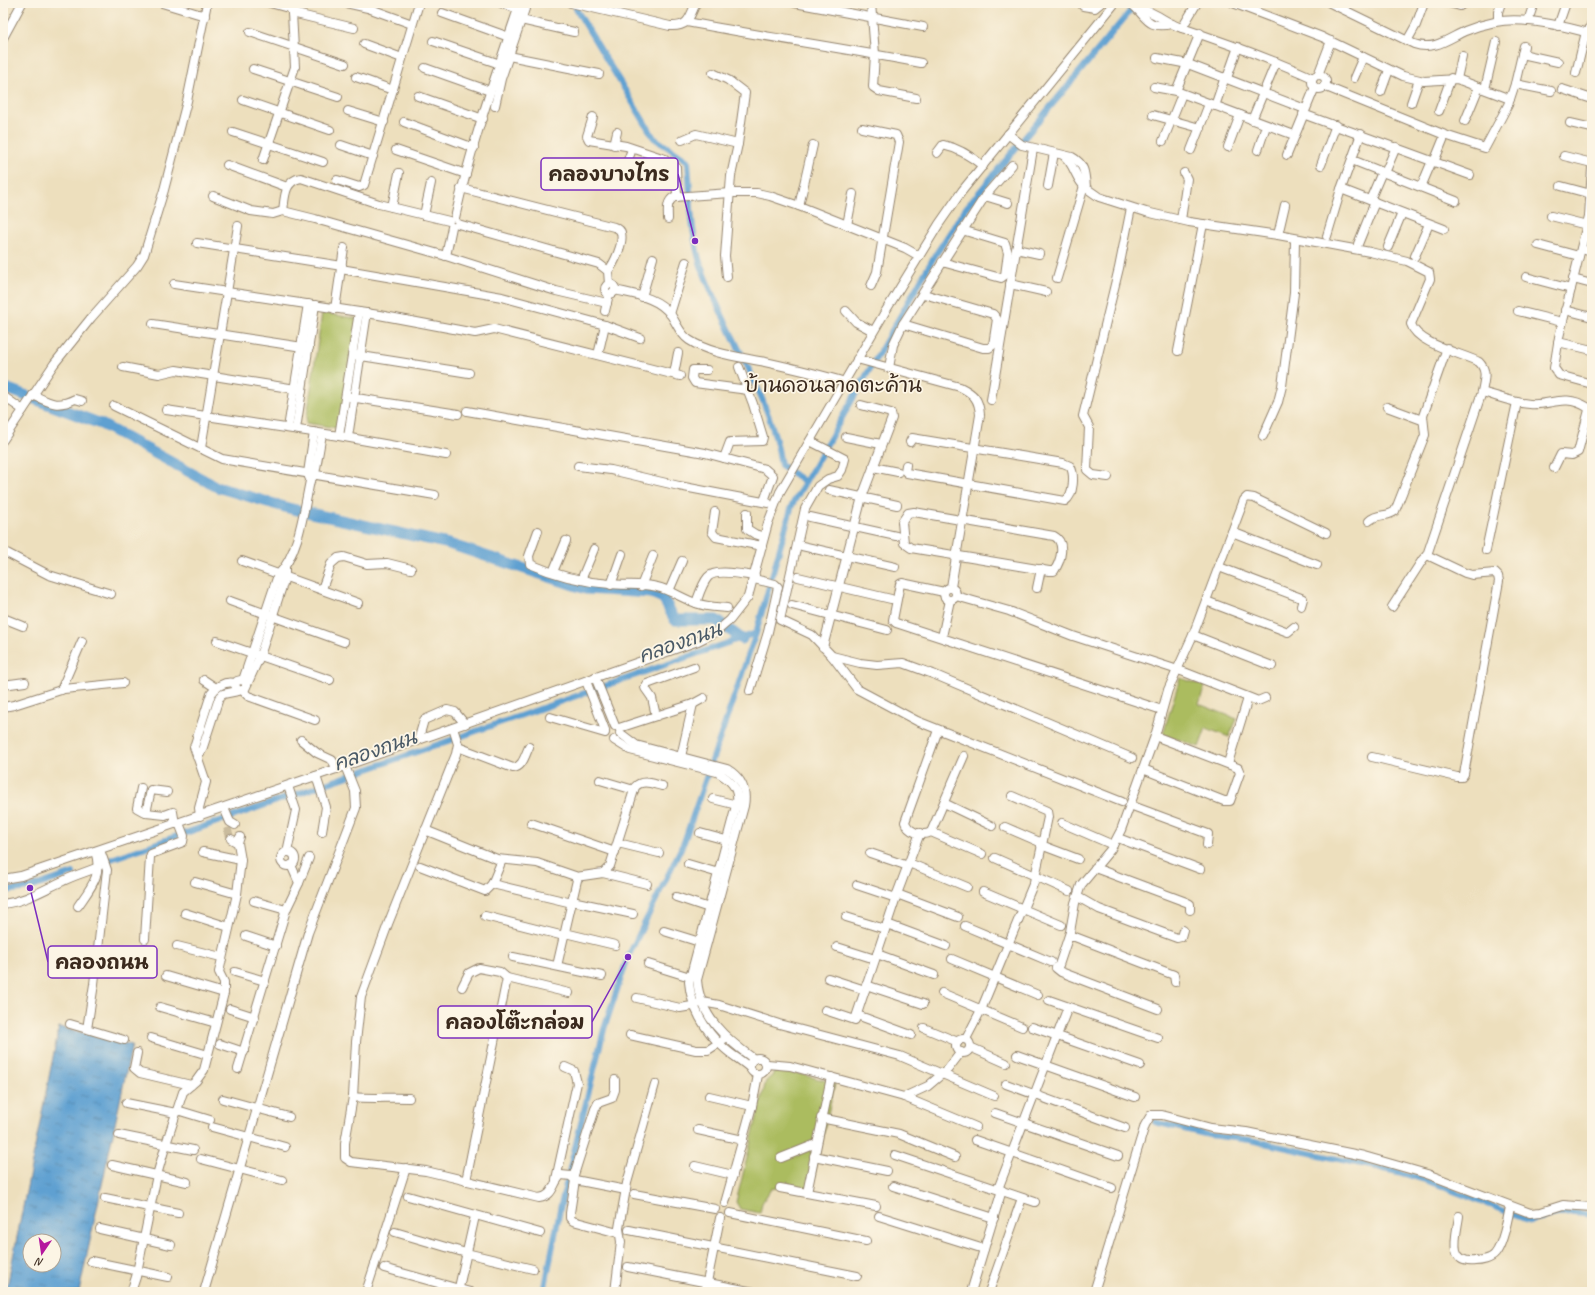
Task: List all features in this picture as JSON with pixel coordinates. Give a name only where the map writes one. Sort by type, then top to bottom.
[{"type":"street","points":[[3,38],[22,3]]},
{"type":"street","points":[[162,3],[205,16]]},
{"type":"street","points":[[3,440],[54,364],[91,318],[137,266],[144,255],[164,190],[187,101],[207,3]]},
{"type":"street","points":[[270,3],[292,8],[354,28]]},
{"type":"street","points":[[346,3],[368,8],[412,24]]},
{"type":"street","points":[[337,180],[363,187],[419,3]]},
{"type":"street","points":[[446,256],[461,188],[483,119],[490,91],[519,6],[502,3]]},
{"type":"street","points":[[495,106],[509,56],[527,3]]},
{"type":"street","points":[[571,3],[670,26],[680,26],[687,22],[696,3]]},
{"type":"street","points":[[795,3],[923,27]]},
{"type":"street","points":[[871,3],[875,54],[872,84],[875,90],[916,98]]},
{"type":"street","points":[[1083,6],[1095,8],[1101,3]]},
{"type":"street","points":[[3,879],[21,876],[98,852],[200,816],[225,810],[287,789],[418,741],[454,730],[465,724],[587,683],[698,641],[716,632],[730,620],[748,597],[764,537],[780,492],[845,382],[861,360],[874,331],[919,256],[962,192],[1010,136],[1115,3]]},
{"type":"street","points":[[1182,28],[1197,3]]},
{"type":"street","points":[[1233,3],[1331,42],[1403,76],[1419,80],[1454,78],[1510,99]]},
{"type":"street","points":[[1330,3],[1407,41],[1423,47],[1437,45],[1465,31],[1498,21],[1528,22],[1558,26],[1589,33]]},
{"type":"street","points":[[1407,41],[1416,25],[1424,3]]},
{"type":"street","points":[[1449,3],[1460,6],[1464,3]]},
{"type":"street","points":[[1498,21],[1498,12],[1501,3]]},
{"type":"street","points":[[1528,22],[1534,3]]},
{"type":"street","points":[[1558,26],[1566,3]]},
{"type":"street","points":[[1140,6],[1182,28],[1200,33],[1276,62],[1324,78],[1326,82],[1324,86]]},
{"type":"street","points":[[263,160],[295,67],[292,8]]},
{"type":"street","points":[[442,13],[509,36]]},
{"type":"street","points":[[521,20],[574,32]]},
{"type":"street","points":[[687,22],[785,41],[815,43],[921,63]]},
{"type":"street","points":[[1576,73],[1592,22]]},
{"type":"street","points":[[250,32],[345,64]]},
{"type":"street","points":[[1163,141],[1172,119],[1188,64],[1200,33]]},
{"type":"street","points":[[433,40],[500,64]]},
{"type":"street","points":[[1315,87],[1312,82],[1331,42]]},
{"type":"street","points":[[1465,121],[1482,88],[1496,42]]},
{"type":"street","points":[[364,44],[402,58]]},
{"type":"street","points":[[1191,150],[1200,128],[1226,77],[1238,47]]},
{"type":"street","points":[[1315,87],[1318,88],[1324,86],[1445,135],[1485,148],[1516,84],[1523,50],[1558,62]]},
{"type":"street","points":[[509,56],[599,74]]},
{"type":"street","points":[[1439,111],[1462,56]]},
{"type":"street","points":[[1354,78],[1364,57]]},
{"type":"street","points":[[1157,58],[1188,64],[1226,77],[1336,125],[1470,175]]},
{"type":"street","points":[[1252,120],[1276,62]]},
{"type":"street","points":[[425,68],[490,91]]},
{"type":"street","points":[[253,69],[338,97]]},
{"type":"street","points":[[1381,92],[1389,70]]},
{"type":"street","points":[[713,73],[732,82],[745,93],[738,144],[731,176],[725,256],[727,277]]},
{"type":"street","points":[[356,76],[393,90]]},
{"type":"street","points":[[1411,103],[1419,80]]},
{"type":"street","points":[[1516,84],[1551,91]]},
{"type":"street","points":[[1154,87],[1179,92],[1266,126],[1294,135]]},
{"type":"street","points":[[1287,155],[1315,87]]},
{"type":"street","points":[[1562,89],[1592,99]]},
{"type":"street","points":[[418,96],[483,119]]},
{"type":"street","points":[[242,100],[330,130]]},
{"type":"street","points":[[348,111],[384,122]]},
{"type":"street","points":[[1153,115],[1172,119],[1200,128]]},
{"type":"street","points":[[1228,147],[1240,115]]},
{"type":"street","points":[[593,117],[587,136],[589,140],[665,158],[676,167],[679,197]]},
{"type":"street","points":[[404,122],[474,148]]},
{"type":"street","points":[[1570,123],[1592,128]]},
{"type":"street","points":[[1321,165],[1336,125]]},
{"type":"street","points":[[1258,150],[1266,126]]},
{"type":"street","points":[[862,128],[896,135],[899,139],[884,240],[876,277],[871,286]]},
{"type":"street","points":[[233,132],[323,162]]},
{"type":"street","points":[[614,145],[617,132]]},
{"type":"street","points":[[682,140],[696,134],[738,144]]},
{"type":"street","points":[[1327,236],[1341,189],[1361,134]]},
{"type":"street","points":[[1421,187],[1445,135]]},
{"type":"street","points":[[1010,136],[1022,145],[1033,149],[1064,155],[1072,163],[1079,183],[1099,197],[1131,208],[1181,220],[1278,235],[1407,261],[1425,268],[1429,272],[1430,279],[1411,324],[1414,331],[1423,338],[1479,362],[1484,366],[1485,373],[1482,392],[1427,555],[1392,607]]},
{"type":"street","points":[[341,145],[373,156]]},
{"type":"street","points":[[799,206],[813,145]]},
{"type":"street","points":[[936,153],[943,146],[949,146],[973,158],[983,166]]},
{"type":"street","points":[[1358,244],[1383,172],[1396,147]]},
{"type":"street","points":[[624,171],[632,149]]},
{"type":"street","points":[[991,400],[1033,149]]},
{"type":"street","points":[[396,150],[466,174]]},
{"type":"street","points":[[1048,186],[1054,153]]},
{"type":"street","points":[[1564,156],[1592,163]]},
{"type":"street","points":[[1352,160],[1456,201]]},
{"type":"street","points":[[227,165],[287,187]]},
{"type":"street","points":[[889,368],[893,345],[903,324],[924,294],[942,262],[985,196],[1012,165]]},
{"type":"street","points":[[1592,168],[1589,220],[1562,322],[1554,368],[1556,373],[1559,375],[1592,384]]},
{"type":"street","points":[[392,207],[399,172]]},
{"type":"street","points":[[1181,220],[1187,179],[1184,173]]},
{"type":"street","points":[[282,211],[287,187],[294,179],[301,178],[392,207],[589,260],[599,264],[608,271]]},
{"type":"street","points":[[424,215],[431,183]]},
{"type":"street","points":[[1561,186],[1591,194]]},
{"type":"street","points":[[1057,278],[1085,187]]},
{"type":"street","points":[[213,196],[251,211],[273,214],[282,211],[446,256],[606,307],[611,289],[608,271],[617,256],[622,233],[614,227],[461,188]]},
{"type":"street","points":[[1341,189],[1444,229]]},
{"type":"street","points":[[668,219],[668,204],[670,200],[679,197],[730,193],[757,194],[799,206],[905,248],[919,256]]},
{"type":"street","points":[[847,225],[853,194]]},
{"type":"street","points":[[985,196],[1008,203]]},
{"type":"street","points":[[1278,235],[1284,205]]},
{"type":"street","points":[[1108,477],[1093,475],[1087,470],[1089,427],[1084,421],[1083,412],[1119,268],[1131,208]]},
{"type":"street","points":[[1388,247],[1402,213]]},
{"type":"street","points":[[1551,216],[1589,220]]},
{"type":"street","points":[[1178,351],[1202,224]]},
{"type":"street","points":[[1415,256],[1429,224]]},
{"type":"street","points":[[201,448],[238,226]]},
{"type":"street","points":[[942,262],[1001,278],[1005,275],[1008,253],[1005,243],[962,230]]},
{"type":"street","points":[[1263,436],[1278,402],[1282,386],[1294,293],[1295,239]]},
{"type":"street","points":[[197,243],[234,248],[502,297],[605,325],[640,338]]},
{"type":"street","points":[[1538,245],[1580,252],[1592,252]]},
{"type":"street","points":[[335,309],[344,248]]},
{"type":"street","points":[[1016,249],[1039,254]]},
{"type":"street","points":[[642,297],[653,258]]},
{"type":"street","points":[[670,314],[686,262]]},
{"type":"street","points":[[1526,277],[1571,289]]},
{"type":"street","points":[[1573,279],[1592,284]]},
{"type":"street","points":[[174,284],[363,312],[475,332],[494,329],[677,375],[678,353]]},
{"type":"street","points":[[1010,284],[1046,292]]},
{"type":"street","points":[[611,289],[654,300],[664,306],[679,330],[689,340],[731,356],[845,382]]},
{"type":"street","points":[[903,324],[983,348],[989,348],[993,345],[997,318],[993,314],[924,294]]},
{"type":"street","points":[[292,429],[312,304]]},
{"type":"street","points":[[1566,310],[1592,317]]},
{"type":"street","points":[[846,311],[856,322],[874,331]]},
{"type":"street","points":[[1518,311],[1562,322]]},
{"type":"street","points":[[339,436],[349,397],[363,312]]},
{"type":"street","points":[[153,324],[305,347]]},
{"type":"street","points":[[598,355],[605,325]]},
{"type":"street","points":[[1558,342],[1592,350]]},
{"type":"street","points":[[1369,521],[1374,516],[1391,514],[1395,511],[1425,435],[1425,428],[1422,420],[1447,348]]},
{"type":"street","points":[[356,356],[469,373]]},
{"type":"street","points":[[861,360],[960,387],[968,391],[978,400],[980,415],[951,587]]},
{"type":"street","points":[[123,367],[156,374],[176,370],[213,374],[298,389]]},
{"type":"street","points":[[724,458],[730,442],[762,441],[760,425],[739,367]]},
{"type":"street","points":[[707,370],[694,370],[692,378],[695,383],[748,390]]},
{"type":"street","points":[[1482,392],[1517,402],[1537,404],[1561,400],[1583,405],[1589,410],[1578,452],[1572,455],[1561,454],[1554,468]]},
{"type":"street","points":[[3,396],[25,408]]},
{"type":"street","points":[[32,397],[58,405],[66,404],[75,399],[82,401]]},
{"type":"street","points":[[349,397],[458,414]]},
{"type":"street","points":[[348,437],[349,397]]},
{"type":"street","points":[[1486,550],[1517,402]]},
{"type":"street","points":[[822,647],[832,616],[862,497],[892,418],[891,413],[861,405]]},
{"type":"street","points":[[114,406],[215,456],[227,460],[311,476],[435,495]]},
{"type":"street","points":[[1387,407],[1422,420]]},
{"type":"street","points":[[166,410],[348,437],[446,455]]},
{"type":"street","points":[[467,411],[724,458],[765,469],[773,476],[764,501]]},
{"type":"street","points":[[241,686],[252,652],[297,539],[304,514],[318,433]]},
{"type":"street","points":[[846,437],[881,444]]},
{"type":"street","points":[[906,465],[905,471],[907,473],[1065,501],[1070,496],[1072,469],[1070,466],[1063,463],[912,438],[910,442]]},
{"type":"street","points":[[811,441],[845,459],[842,470],[838,476],[828,479],[818,486],[805,509],[780,620],[812,635],[832,656],[858,689],[917,721],[1208,834],[1207,845]]},
{"type":"street","points":[[578,466],[611,470],[680,486],[764,501],[774,506]]},
{"type":"street","points":[[873,467],[898,472]]},
{"type":"street","points":[[829,490],[897,505]]},
{"type":"street","points":[[1158,1009],[1058,971],[1056,968],[1059,965],[1069,937],[1078,897],[1085,880],[1118,838],[1126,803],[1143,769],[1155,736],[1168,690],[1193,634],[1244,500],[1250,497],[1326,533]]},
{"type":"street","points":[[715,512],[712,532],[716,538],[762,546]]},
{"type":"street","points":[[914,512],[1059,539],[1061,550],[1054,571],[957,555],[907,546],[904,543],[902,522],[908,513],[914,512]]},
{"type":"street","points":[[747,513],[748,529],[755,534],[764,537]]},
{"type":"street","points":[[810,517],[896,536]]},
{"type":"street","points":[[538,531],[529,556],[530,564],[582,580],[611,584],[656,586],[696,603],[706,606],[727,608]]},
{"type":"street","points":[[1232,532],[1317,565]]},
{"type":"street","points":[[553,572],[566,541]]},
{"type":"street","points":[[802,546],[895,567]]},
{"type":"street","points":[[582,580],[594,549]]},
{"type":"street","points":[[3,551],[49,575],[111,594]]},
{"type":"street","points":[[611,584],[622,554]]},
{"type":"street","points":[[1372,757],[1457,777],[1462,777],[1464,774],[1499,581],[1498,576],[1495,573],[1489,572],[1472,575],[1427,555]]},
{"type":"street","points":[[641,586],[653,556]]},
{"type":"street","points":[[322,589],[331,564],[338,558],[344,557],[367,564],[387,563],[411,568]]},
{"type":"street","points":[[242,561],[283,573],[358,603]]},
{"type":"street","points":[[669,591],[682,561]]},
{"type":"street","points":[[1219,567],[1301,598],[1301,606]]},
{"type":"street","points":[[1037,588],[1041,569]]},
{"type":"street","points":[[696,603],[704,582],[711,574],[718,572],[754,578],[775,584],[778,588],[768,632],[750,691]]},
{"type":"street","points":[[798,576],[891,599]]},
{"type":"street","points":[[944,592],[902,583],[900,584],[892,616],[896,622],[1162,710]]},
{"type":"street","points":[[944,592],[946,589],[951,587]]},
{"type":"street","points":[[942,637],[956,591],[951,587]]},
{"type":"street","points":[[944,592],[944,597],[1009,611],[1073,636],[1177,670],[1248,698],[1258,701],[1264,698]]},
{"type":"street","points":[[230,601],[344,642]]},
{"type":"street","points":[[1206,601],[1288,632],[1294,627]]},
{"type":"street","points":[[792,605],[887,630]]},
{"type":"street","points":[[197,757],[202,750],[219,698],[223,694],[241,686],[260,656],[268,615]]},
{"type":"street","points":[[3,618],[22,626]]},
{"type":"street","points":[[1193,634],[1272,666]]},
{"type":"street","points":[[61,690],[82,641]]},
{"type":"street","points":[[217,641],[330,680]]},
{"type":"street","points":[[832,656],[860,663],[878,665],[902,663],[933,674],[1132,758]]},
{"type":"street","points":[[656,716],[652,698],[645,688],[647,684],[694,667]]},
{"type":"street","points":[[596,679],[606,705],[618,729],[636,745],[680,760]]},
{"type":"street","points":[[204,680],[216,688]]},
{"type":"street","points":[[3,685],[25,682]]},
{"type":"street","points":[[200,816],[199,808],[206,782],[194,747],[211,694],[216,688],[228,682],[241,686],[248,696],[315,720]]},
{"type":"street","points":[[3,707],[61,690],[123,683]]},
{"type":"street","points":[[587,683],[609,739],[614,740],[630,750],[698,764],[718,770],[736,788],[740,806],[703,943],[690,976],[690,987],[707,1030],[719,1044],[750,1068],[753,1073],[758,1075],[765,1072],[767,1064]]},
{"type":"street","points":[[605,732],[608,726],[618,729],[693,704],[704,698]]},
{"type":"street","points":[[1228,763],[1248,698]]},
{"type":"street","points":[[680,760],[693,704]]},
{"type":"street","points":[[596,709],[606,705]]},
{"type":"street","points":[[418,741],[424,720],[445,710],[455,712],[465,724]]},
{"type":"street","points":[[550,717],[605,732]]},
{"type":"street","points":[[614,740],[618,738],[618,729]]},
{"type":"street","points":[[454,730],[458,746],[388,924],[362,997],[356,1042],[353,1097],[345,1143],[345,1158],[351,1162],[406,1168],[540,1198],[545,1197],[552,1191],[556,1180],[576,1083],[574,1071],[565,1067]]},
{"type":"street","points":[[938,730],[905,822],[906,826],[910,830],[920,833],[927,834],[931,832],[982,854]]},
{"type":"street","points":[[1143,769],[1224,801],[1230,801],[1240,773],[1238,768],[1155,736]]},
{"type":"street","points":[[204,1292],[256,1108],[308,933],[353,817],[357,798],[352,782],[343,768],[332,760],[317,753],[301,740]]},
{"type":"street","points":[[458,746],[513,768],[517,768],[522,763],[529,747]]},
{"type":"street","points":[[931,832],[964,756]]},
{"type":"street","points":[[316,778],[326,807],[322,832]]},
{"type":"street","points":[[600,780],[634,790]]},
{"type":"street","points":[[603,873],[610,866],[634,790],[640,783],[662,786]]},
{"type":"street","points":[[141,788],[137,808],[146,813],[165,815],[172,812],[184,836],[184,842],[151,854],[145,939]]},
{"type":"street","points":[[287,789],[292,804],[294,820],[287,852],[290,852],[294,857],[291,865],[299,882]]},
{"type":"street","points":[[146,813],[151,790],[167,792]]},
{"type":"street","points":[[904,1097],[928,1086],[954,1063],[961,1052],[968,1051],[965,1043],[981,1010],[1036,875],[1041,844],[1049,814],[1047,811],[1012,796]]},
{"type":"street","points":[[713,799],[740,806]]},
{"type":"street","points":[[944,803],[992,826]]},
{"type":"street","points":[[740,806],[726,840],[722,873],[708,908],[697,980],[698,1004],[726,1038],[754,1059],[762,1058],[767,1064]]},
{"type":"street","points":[[225,810],[230,824]]},
{"type":"street","points":[[1062,822],[1113,845]]},
{"type":"street","points":[[531,823],[615,852]]},
{"type":"street","points":[[1005,827],[1078,859]]},
{"type":"street","points":[[426,830],[502,860],[537,863],[576,877],[603,873],[648,884]]},
{"type":"street","points":[[700,832],[726,840]]},
{"type":"street","points":[[825,1010],[855,1020],[896,896],[920,833]]},
{"type":"street","points":[[1118,838],[1200,869]]},
{"type":"street","points":[[131,1292],[144,1240],[157,1175],[166,1144],[183,1092],[196,1081],[204,1070],[224,992],[224,982],[219,972],[221,957],[237,894],[241,860],[236,840]]},
{"type":"street","points":[[618,843],[659,853]]},
{"type":"street","points":[[87,1030],[104,900],[101,865],[98,852]]},
{"type":"street","points":[[203,852],[241,860]]},
{"type":"street","points":[[870,853],[908,864],[967,887]]},
{"type":"street","points":[[238,1069],[255,1017],[286,910],[309,858]]},
{"type":"street","points":[[995,858],[1069,891]]},
{"type":"street","points":[[420,866],[483,891],[487,891],[492,884],[502,860]]},
{"type":"street","points":[[688,864],[722,873]]},
{"type":"street","points":[[3,904],[32,897],[63,881],[101,865]]},
{"type":"street","points":[[78,906],[93,884],[101,865]]},
{"type":"street","points":[[1095,868],[1186,902],[1190,904],[1190,910]]},
{"type":"street","points":[[557,966],[572,902],[576,877]]},
{"type":"street","points":[[195,882],[237,894]]},
{"type":"street","points":[[492,884],[633,914]]},
{"type":"street","points":[[857,885],[896,896],[958,917]]},
{"type":"street","points":[[983,892],[1061,925]]},
{"type":"street","points":[[676,897],[708,908]]},
{"type":"street","points":[[1078,897],[1099,909],[1177,938],[1181,937],[1184,930]]},
{"type":"street","points":[[254,901],[286,910]]},
{"type":"street","points":[[185,913],[229,927]]},
{"type":"street","points":[[485,916],[564,935],[614,945]]},
{"type":"street","points":[[846,917],[886,927],[946,946]]},
{"type":"street","points":[[965,926],[1051,962]]},
{"type":"street","points":[[664,931],[703,943]]},
{"type":"street","points":[[246,936],[276,946]]},
{"type":"street","points":[[1069,937],[1075,937],[1174,975],[1175,982]]},
{"type":"street","points":[[177,946],[221,957]]},
{"type":"street","points":[[837,947],[876,956],[934,975]]},
{"type":"street","points":[[513,957],[602,976]]},
{"type":"street","points":[[952,958],[1038,995]]},
{"type":"street","points":[[648,964],[690,976]]},
{"type":"street","points":[[462,987],[469,973],[479,968],[500,972],[507,978],[569,993]]},
{"type":"street","points":[[235,972],[265,981]]},
{"type":"street","points":[[166,976],[224,992]]},
{"type":"street","points":[[466,1181],[507,978]]},
{"type":"street","points":[[828,978],[923,1004]]},
{"type":"street","points":[[942,993],[1022,1027]]},
{"type":"street","points":[[637,998],[673,1007],[684,1008],[698,1004],[719,1004],[779,1024],[894,1054],[994,1096]]},
{"type":"street","points":[[1049,1000],[1158,1038]]},
{"type":"street","points":[[160,1007],[216,1023]]},
{"type":"street","points":[[971,1292],[994,1218],[1000,1190],[1012,1152],[1068,1007]]},
{"type":"street","points":[[230,1009],[255,1017]]},
{"type":"street","points":[[857,1015],[911,1035]]},
{"type":"street","points":[[70,1024],[124,1040]]},
{"type":"street","points":[[1032,1027],[1140,1065]]},
{"type":"street","points":[[924,1028],[965,1043],[1006,1063]]},
{"type":"street","points":[[630,1035],[696,1050],[708,1050],[726,1038]]},
{"type":"street","points":[[151,1038],[208,1055]]},
{"type":"street","points":[[220,1044],[244,1052]]},
{"type":"street","points":[[137,1053],[134,1068],[140,1074],[191,1085]]},
{"type":"street","points":[[1017,1056],[1135,1097]]},
{"type":"street","points":[[750,1068],[754,1059]]},
{"type":"street","points":[[767,1064],[782,1064],[904,1097],[976,1127]]},
{"type":"street","points":[[725,1204],[752,1106],[758,1075]]},
{"type":"street","points":[[806,1193],[830,1077]]},
{"type":"street","points":[[615,1080],[615,1090],[612,1098],[598,1103],[595,1109],[573,1178],[570,1218],[573,1221],[618,1233]]},
{"type":"street","points":[[615,1292],[621,1242],[618,1233],[626,1190],[655,1084]]},
{"type":"street","points":[[1006,1084],[1125,1128]]},
{"type":"street","points":[[709,1096],[752,1106]]},
{"type":"street","points":[[353,1097],[372,1099],[390,1097],[409,1098]]},
{"type":"street","points":[[223,1099],[289,1117]]},
{"type":"street","points":[[126,1103],[177,1112],[248,1137],[285,1147]]},
{"type":"street","points":[[995,1113],[1118,1156]]},
{"type":"street","points":[[1094,1292],[1145,1125],[1149,1116],[1153,1114],[1211,1128],[1246,1132],[1364,1156],[1427,1174],[1508,1212],[1541,1212],[1563,1205],[1592,1207]]},
{"type":"street","points":[[822,1118],[899,1134],[955,1157]]},
{"type":"street","points":[[698,1130],[742,1140]]},
{"type":"street","points":[[119,1135],[193,1150]]},
{"type":"street","points":[[976,1140],[1112,1188]]},
{"type":"street","points":[[780,1158],[816,1144]]},
{"type":"street","points":[[895,1155],[1035,1202]]},
{"type":"street","points":[[814,1156],[886,1171]]},
{"type":"street","points":[[201,1159],[282,1180]]},
{"type":"street","points":[[112,1165],[187,1182]]},
{"type":"street","points":[[695,1166],[733,1175]]},
{"type":"street","points":[[366,1292],[406,1168]]},
{"type":"street","points":[[556,1180],[563,1174],[573,1178],[626,1190]]},
{"type":"street","points":[[893,1186],[994,1218]]},
{"type":"street","points":[[780,1188],[876,1206]]},
{"type":"street","points":[[634,1194],[715,1210]]},
{"type":"street","points":[[408,1196],[540,1233]]},
{"type":"street","points":[[105,1198],[178,1213]]},
{"type":"street","points":[[989,1292],[1022,1198]]},
{"type":"street","points":[[725,1204],[729,1206],[730,1213],[726,1218],[720,1218],[716,1215],[715,1210],[717,1205],[725,1204]]},
{"type":"street","points":[[1459,1216],[1455,1248],[1458,1257],[1473,1262],[1494,1256],[1498,1250],[1508,1212]]},
{"type":"street","points":[[730,1213],[866,1241]]},
{"type":"street","points":[[458,1290],[475,1216]]},
{"type":"street","points":[[879,1216],[984,1249]]},
{"type":"street","points":[[705,1292],[720,1218]]},
{"type":"street","points":[[100,1229],[171,1245]]},
{"type":"street","points":[[630,1230],[857,1276]]},
{"type":"street","points":[[395,1232],[466,1253],[533,1269]]},
{"type":"street","points":[[91,1261],[168,1277]]},
{"type":"street","points":[[628,1267],[754,1292]]},
{"type":"street","points":[[384,1268],[458,1290],[470,1292]]},
{"type":"green space","points":[[322,313],[360,319],[343,429],[306,423]]},
{"type":"green space","points":[[1180,678],[1205,686],[1199,704],[1237,719],[1229,737],[1206,728],[1199,747],[1163,734]]},
{"type":"green space","points":[[775,1069],[835,1083],[810,1193],[781,1187],[771,1189],[762,1203],[760,1213],[740,1209],[736,1202],[766,1081],[772,1076]]},
{"type":"water","points":[[59,1027],[132,1045],[79,1292],[6,1292]]},
{"type":"waterway","points":[[578,3],[576,9],[654,138],[688,161],[694,233],[699,261],[714,298],[759,391],[776,440],[781,465],[805,482]]},
{"type":"waterway","points":[[544,1292],[560,1209],[604,1029],[628,957],[684,842],[756,633],[792,505],[934,257],[966,208],[1137,3]]},
{"type":"waterway","points":[[3,387],[101,424],[217,487],[288,508],[449,544],[586,589],[651,593],[663,598],[675,620],[716,620],[742,639]]},
{"type":"waterway","name":"คลองถนน","points":[[100,863],[756,633]]},
{"type":"waterway","name":"คลองถนน","points":[[3,891],[30,888],[73,873]]},
{"type":"waterway","points":[[1155,1122],[1209,1135],[1250,1140],[1398,1172],[1428,1181],[1530,1221],[1566,1213],[1592,1215]]},
{"type":"tunnel","points":[[227,828],[231,839]]},
{"type":"place","name":"คลองบางไทร","points":[[695,241]]},
{"type":"place","name":"คลองถนน","points":[[30,888]]},
{"type":"place","name":"คลองโต๊ะกล่อม","points":[[628,957]]},
{"type":"district","name":"บ้านดอนลาดตะค้าน","points":[[833,385]]}]
